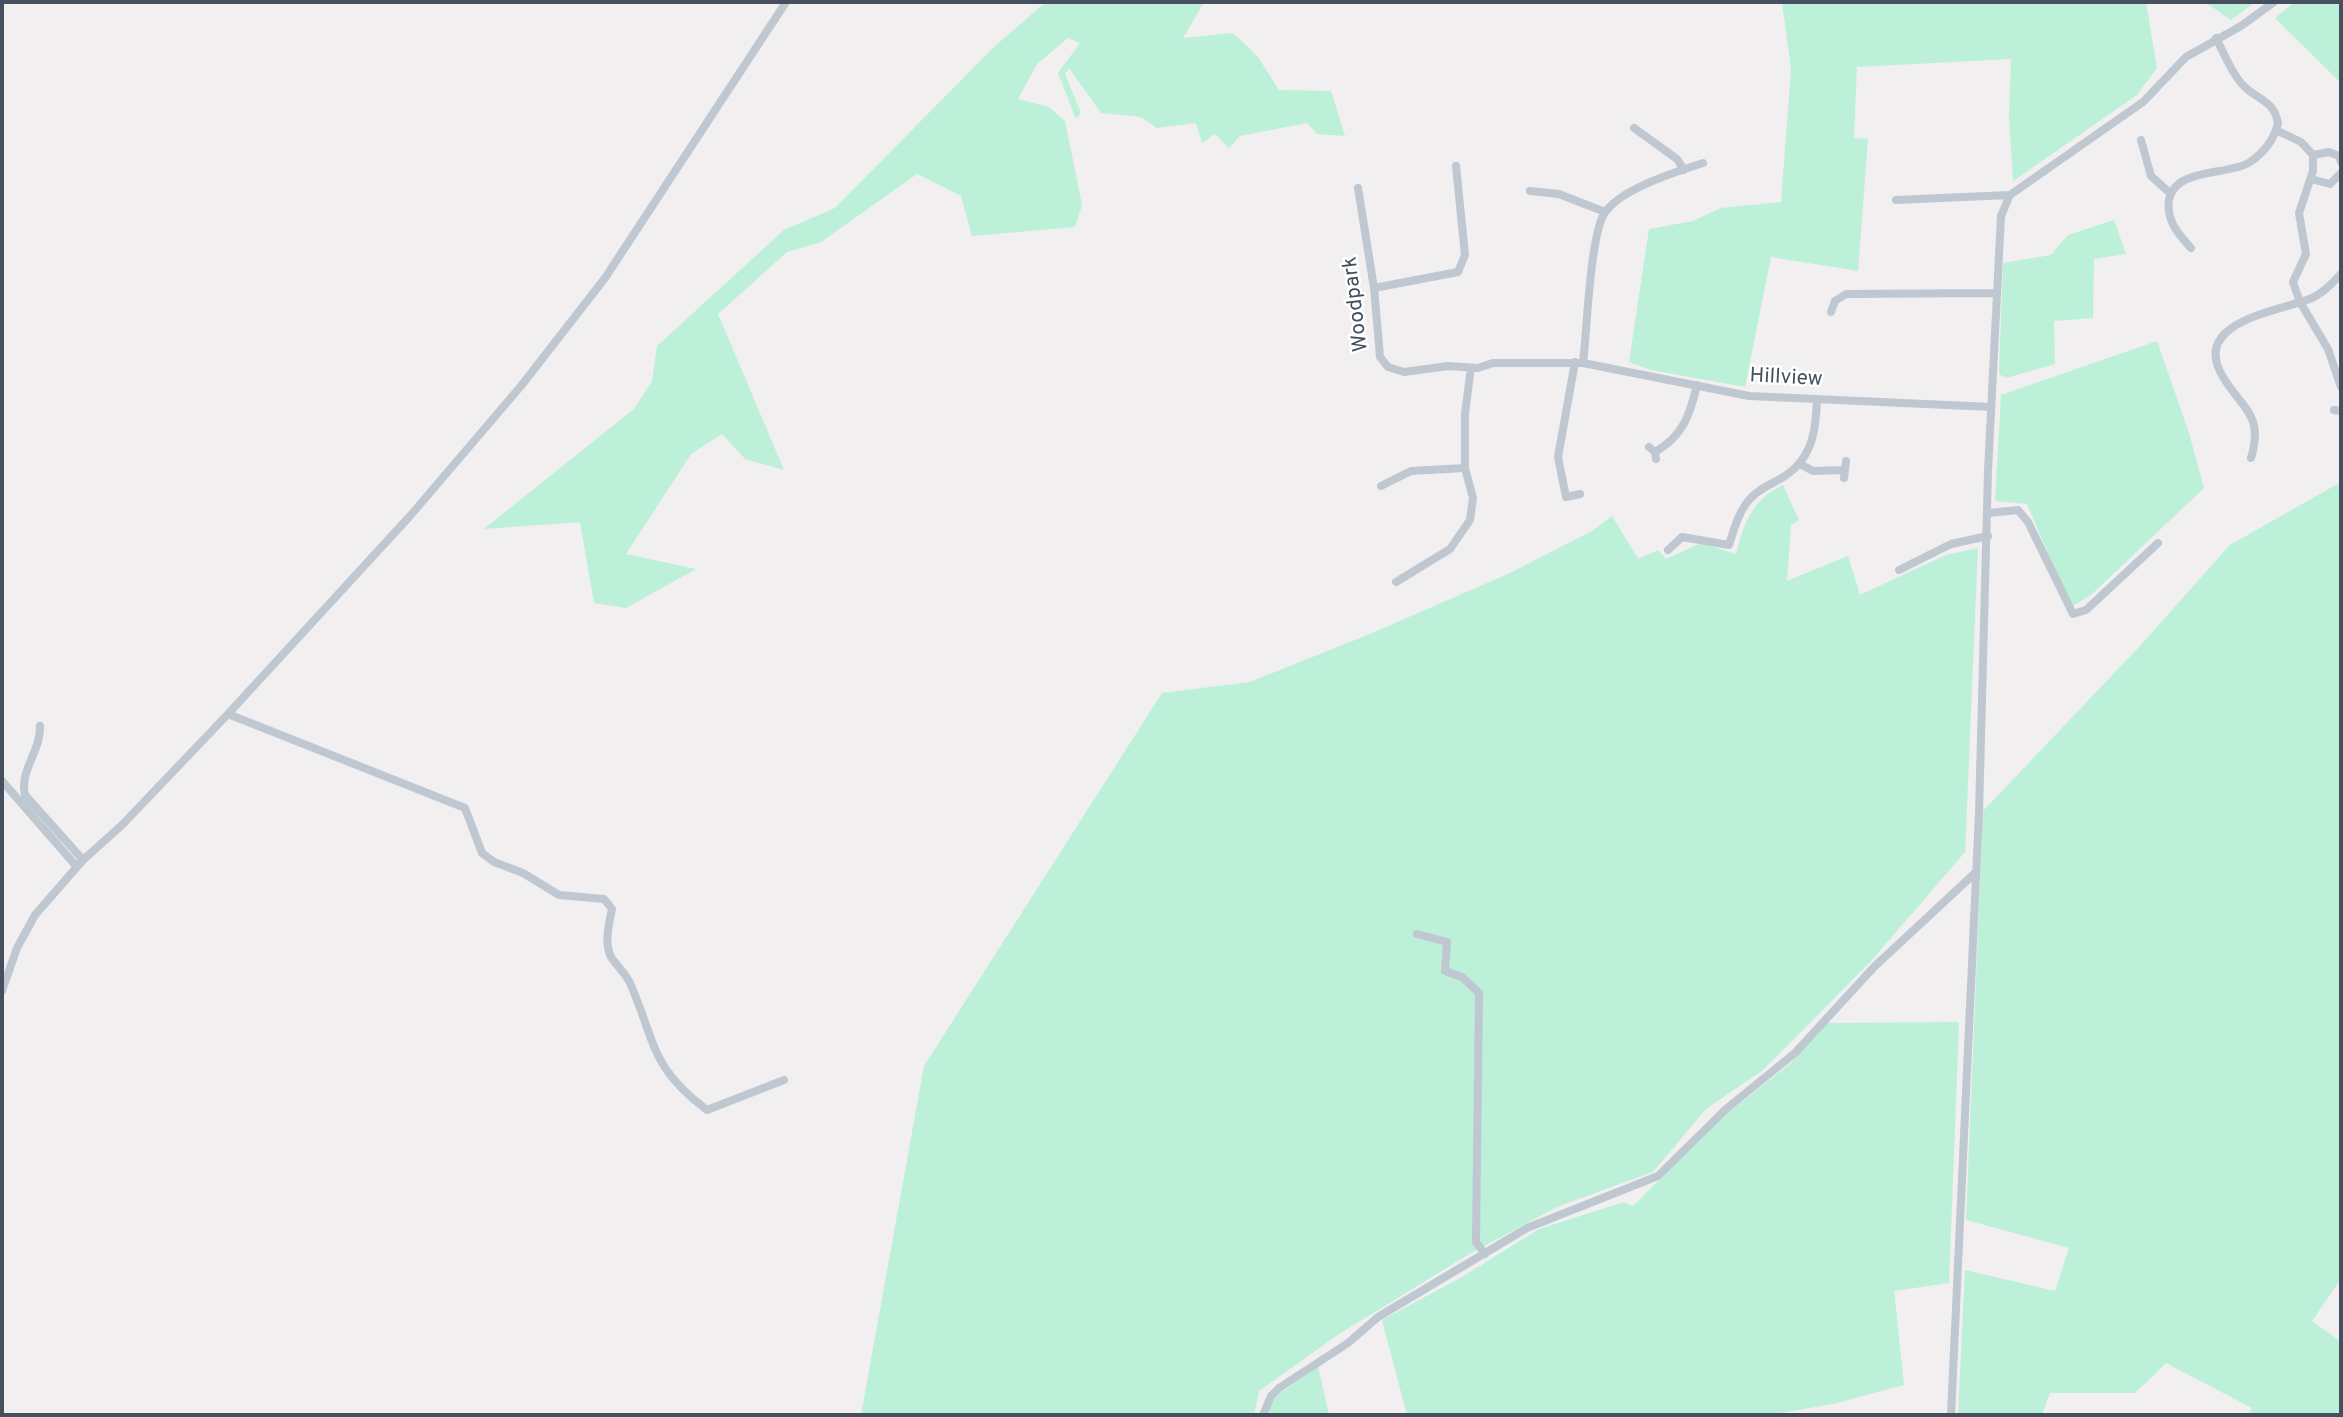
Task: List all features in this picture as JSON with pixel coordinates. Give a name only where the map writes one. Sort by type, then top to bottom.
[{"type":"street","points":[[2,991],[18,948],[35,915],[80,864],[122,825],[228,714],[410,516],[529,375],[605,278],[786,2]]},
{"type":"street","points":[[1951,1415],[1974,874],[1979,813],[1991,407],[2001,216],[2010,195],[2143,102],[2179,62],[2216,38],[2241,26],[2274,2]]},
{"type":"street","points":[[2191,248],[2172,225],[2169,211],[2174,189],[2190,179],[2249,163],[2264,150],[2277,130],[2277,112],[2272,104],[2244,87],[2216,38]]},
{"type":"street","points":[[1634,128],[1677,159],[1684,170]]},
{"type":"street","points":[[2277,130],[2301,142],[2313,155],[2311,179],[2299,213],[2307,248],[2294,275],[2300,302],[2324,341],[2341,387]]},
{"type":"street","points":[[2141,140],[2151,176],[2171,194]]},
{"type":"street","points":[[2313,155],[2329,152],[2339,156],[2341,162]]},
{"type":"street","points":[[1580,494],[1566,497],[1558,467],[1579,363],[1596,239],[1605,212],[1640,186],[1703,163]]},
{"type":"street","points":[[1374,288],[1458,272],[1465,255],[1456,166]]},
{"type":"street","points":[[2311,179],[2330,184],[2341,173]]},
{"type":"street","name":"Woodpark","points":[[1358,188],[1383,363],[1404,372],[1516,362]]},
{"type":"street","points":[[1530,191],[1559,194],[1605,212]]},
{"type":"street","points":[[1896,200],[2010,195]]},
{"type":"street","points":[[2251,458],[2256,427],[2247,408],[2220,373],[2217,351],[2226,333],[2242,319],[2300,302],[2323,291],[2341,274]]},
{"type":"street","points":[[1831,312],[1835,301],[1846,293],[1996,293]]},
{"type":"street","name":"Hillview","points":[[1516,362],[1579,363],[1749,396],[1991,407]]},
{"type":"street","points":[[1396,582],[1450,549],[1465,531],[1473,507],[1465,468],[1465,413],[1471,368]]},
{"type":"street","points":[[1654,453],[1669,444],[1686,424],[1697,385]]},
{"type":"street","points":[[1668,550],[1682,537],[1729,545],[1741,511],[1749,499],[1800,464],[1814,435],[1817,399]]},
{"type":"street","points":[[1800,464],[1813,471],[1845,470]]},
{"type":"street","points":[[1379,486],[1411,471],[1465,468]]},
{"type":"street","points":[[1989,513],[2018,510],[2028,522],[2073,614],[2086,610],[2158,543]]},
{"type":"street","points":[[1899,570],[1951,544],[1988,536]]},
{"type":"street","points":[[228,714],[465,808],[482,853],[494,862],[523,873],[559,895],[604,899],[612,909],[608,931],[609,954],[630,981],[646,1032],[665,1070],[682,1092],[707,1110],[784,1080]]},
{"type":"street","points":[[40,726],[41,739],[23,784],[25,795],[80,864]]},
{"type":"street","points":[[2,781],[80,864]]},
{"type":"street","points":[[1262,1415],[1271,1396],[1296,1375],[1348,1343],[1378,1317],[1527,1228],[1658,1176],[1726,1109],[1795,1052],[1874,967],[1974,874]]},
{"type":"street","points":[[1416,934],[1447,942],[1445,971],[1462,977],[1479,993],[1476,1242],[1485,1254]]},
{"type":"green space","points":[[1046,2],[1204,2],[1183,38],[1233,33],[1258,57],[1279,90],[1331,91],[1345,136],[1317,134],[1307,123],[1240,136],[1229,148],[1215,134],[1202,143],[1196,123],[1157,128],[1141,117],[1101,113],[1069,68],[1065,74],[1081,113],[1076,119],[1058,73],[1080,43],[1068,38],[1037,64],[1018,99],[1049,107],[1065,121],[1082,205],[1075,227],[972,236],[961,196],[917,174],[821,242],[787,252],[718,314],[784,470],[745,459],[722,434],[691,454],[626,554],[696,569],[626,608],[594,603],[580,522],[484,529],[634,409],[652,381],[657,346],[784,230],[835,208],[995,46]]},
{"type":"green space","points":[[1782,2],[2146,2],[2157,68],[2137,95],[2013,181],[2009,116],[2011,59],[1857,67],[1854,138],[1868,139],[1858,271],[1771,257],[1745,387],[1651,370],[1629,362],[1649,229],[1693,221],[1721,208],[1781,202],[1791,69]]},
{"type":"green space","points":[[2205,2],[2255,2],[2231,20]]},
{"type":"green space","points":[[2295,2],[2341,2],[2341,83],[2275,18]]},
{"type":"green space","points":[[2114,220],[2126,254],[2094,259],[2093,318],[2054,321],[2055,364],[2006,378],[1999,374],[2003,263],[2051,255],[2068,235]]},
{"type":"green space","points":[[2157,341],[2189,433],[2204,488],[2091,595],[2071,607],[2027,504],[1995,501],[2001,395]]},
{"type":"green space","points":[[2341,482],[2341,1279],[2312,1321],[2341,1342],[2341,1415],[2247,1415],[2252,1408],[2166,1363],[2135,1393],[2050,1393],[2042,1415],[1958,1415],[1965,1270],[2055,1291],[2069,1248],[1966,1220],[1983,811],[2138,648],[2230,545]]},
{"type":"green space","points":[[1783,485],[1799,520],[1791,525],[1787,581],[1848,556],[1860,595],[1946,555],[1978,548],[1965,852],[1871,961],[1763,1070],[1706,1109],[1653,1172],[1559,1206],[1471,1253],[1339,1334],[1259,1391],[1254,1415],[861,1415],[924,1066],[1162,693],[1250,682],[1370,634],[1510,573],[1592,531],[1612,516],[1638,559],[1658,550],[1666,559],[1701,543],[1736,554],[1751,513],[1764,497]]},
{"type":"green space","points":[[1959,1022],[1949,1283],[1894,1291],[1904,1385],[1833,1404],[1769,1415],[1407,1415],[1382,1320],[1462,1277],[1539,1229],[1624,1202],[1633,1206],[1725,1115],[1790,1064],[1827,1023]]},
{"type":"green space","points":[[1318,1366],[1329,1415],[1268,1415],[1272,1399]]}]
